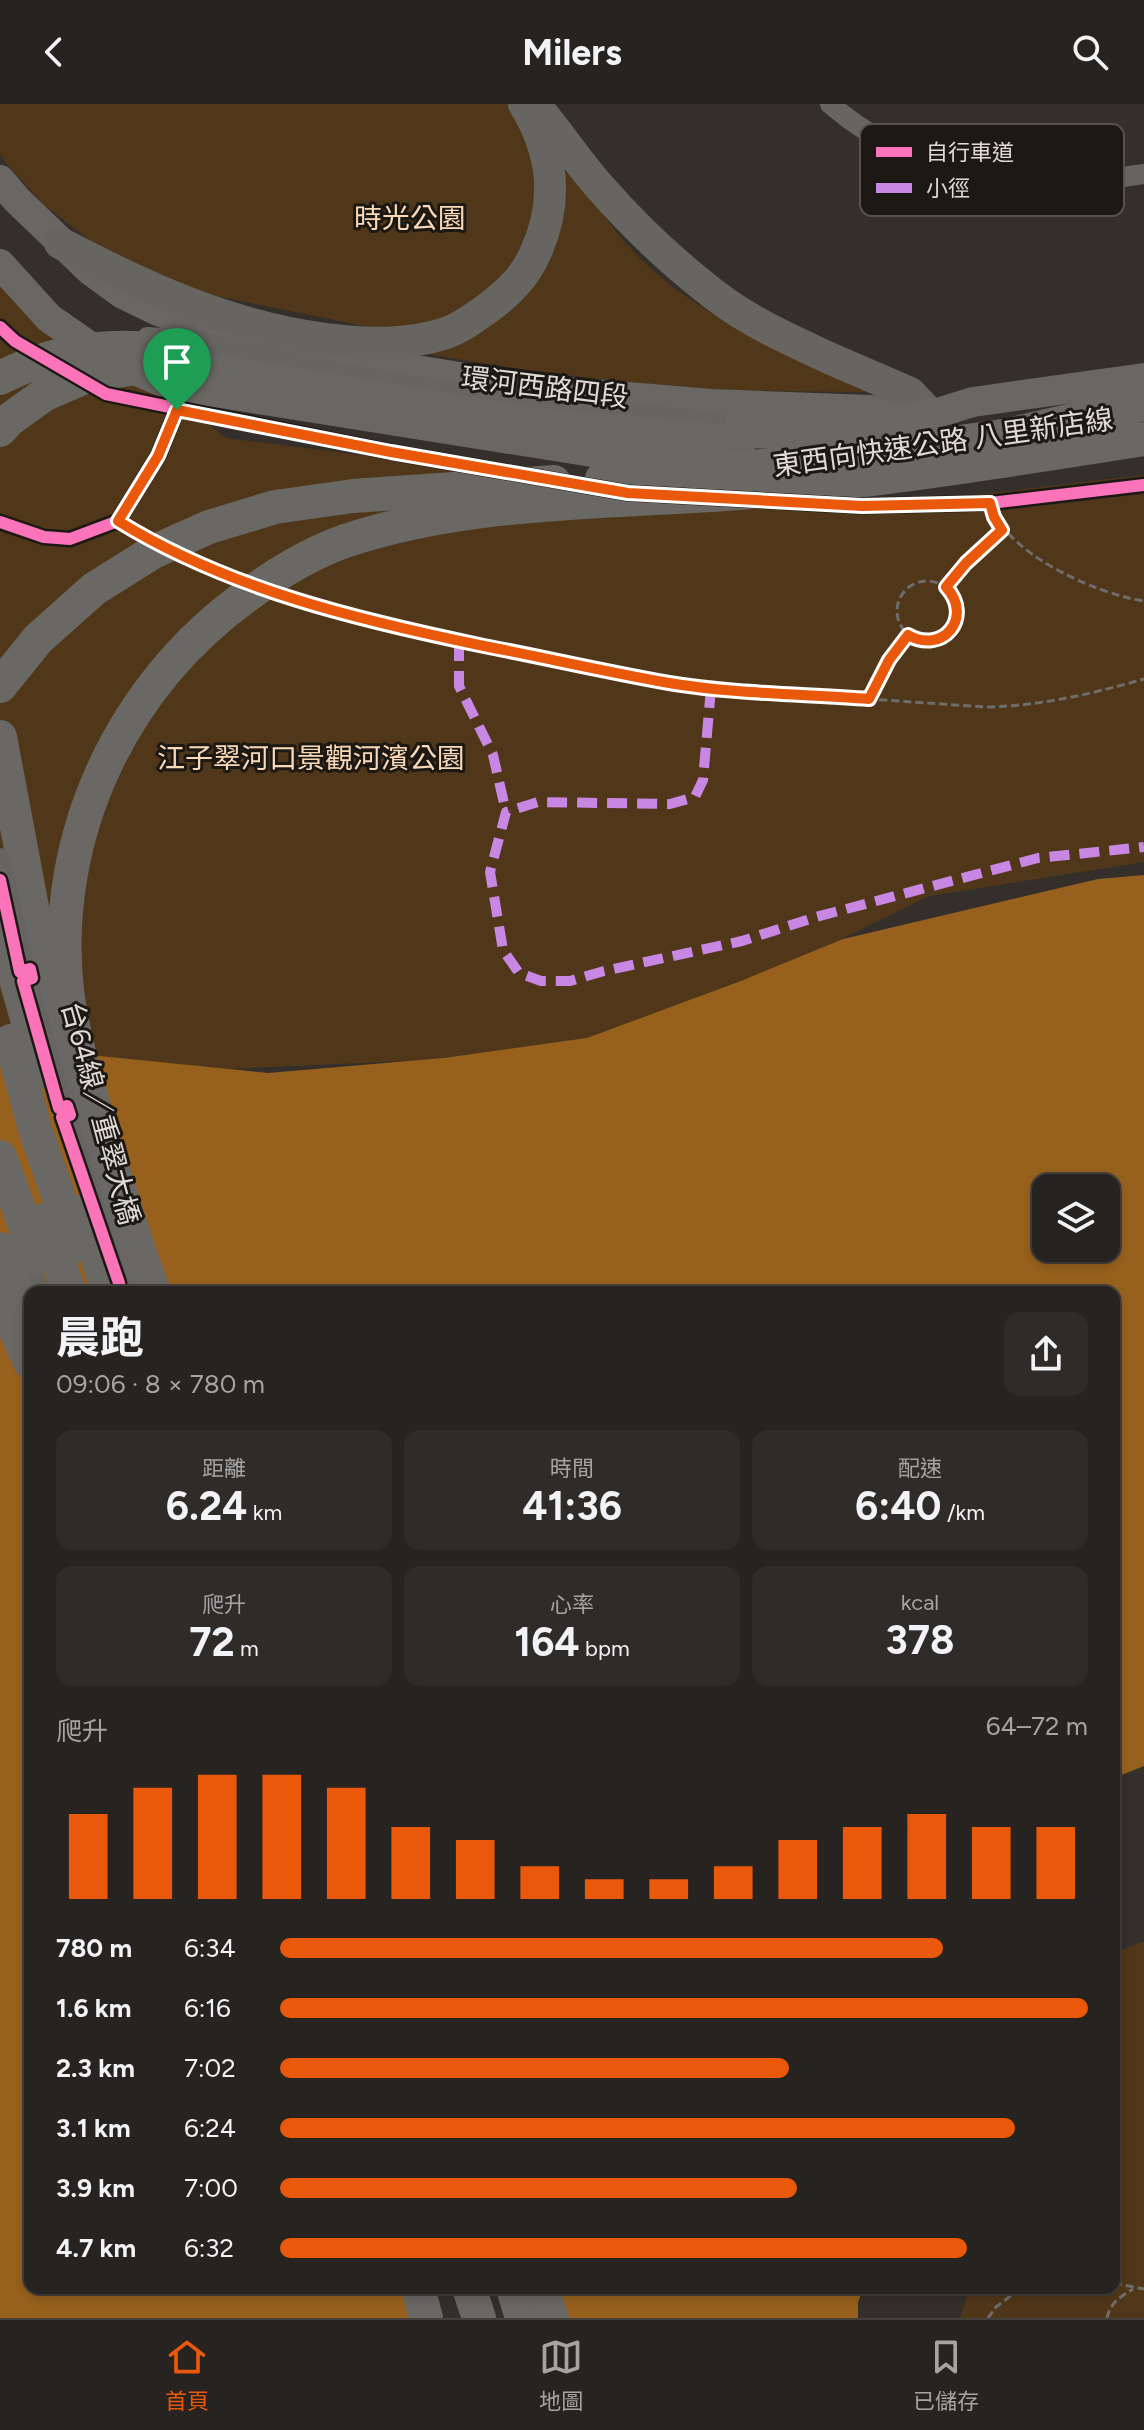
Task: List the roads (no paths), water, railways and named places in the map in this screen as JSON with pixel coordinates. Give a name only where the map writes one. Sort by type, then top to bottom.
[{"type":"highway","points":[[0,378],[28,363],[69,351],[109,347],[153,349],[206,355],[473,406],[735,449]]},
{"type":"highway","points":[[0,430],[45,394],[87,376],[147,366],[206,370],[538,425],[735,449]]},
{"type":"highway","points":[[1003,436],[1144,404]]},
{"type":"highway","name":"東西向快速公路 八里新店線","points":[[735,449],[1003,436],[1144,414]]},
{"type":"highway","points":[[0,686],[38,639],[94,589],[153,552],[181,539],[275,507],[735,449],[810,432],[889,426],[931,415]]},
{"type":"highway","name":"東西向快速公路 八里新店線","points":[[735,449],[984,464],[1144,439]]},
{"type":"highway","name":"台64線／重翠大橋","points":[[123,1286],[131,1230],[87,1083],[67,991],[66,916],[76,850],[97,781],[130,716],[146,694],[170,662],[223,612],[278,573],[341,542],[401,524],[460,514],[735,449]]},
{"type":"highway","points":[[0,737],[56,1035],[121,1286]]},
{"type":"highway","points":[[0,910],[15,976],[50,1098],[120,1286]]},
{"type":"highway","points":[[0,1002],[35,1129],[119,1286]]},
{"type":"highway","points":[[0,1082],[22,1159],[67,1286]]},
{"type":"highway","points":[[0,1157],[49,1286]]},
{"type":"highway","points":[[0,1249],[24,1307]]},
{"type":"highway","points":[[0,1295],[24,1349]]},
{"type":"highway","points":[[420,2294],[426,2318]]},
{"type":"highway","points":[[453,2294],[460,2318]]},
{"type":"highway","points":[[471,2294],[479,2318]]},
{"type":"highway","points":[[484,2294],[491,2318]]},
{"type":"highway","points":[[515,2294],[522,2318]]},
{"type":"highway","points":[[543,2294],[552,2318]]},
{"type":"main road","points":[[60,243],[166,294],[221,316],[293,335],[367,344],[417,340],[448,332],[471,320],[508,293],[521,278],[542,238],[550,203],[550,170],[544,142],[524,104]]},
{"type":"main road","points":[[537,104],[597,184],[655,243],[717,298],[776,334],[910,393],[931,415],[938,450]]},
{"type":"main road","name":"環河西路四段","points":[[0,180],[60,243],[123,294],[158,311],[242,342],[533,389],[711,404],[931,415],[973,402],[1144,378]]},
{"type":"main road","name":"環河西路四段","points":[[0,264],[49,318],[108,359],[170,385],[655,462],[741,465],[735,449],[847,457],[888,456],[1144,430]]},
{"type":"main road","name":"環河西路四段","points":[[938,450],[993,463],[1144,446]]},
{"type":"street","points":[[537,104],[605,208],[678,281],[774,339],[931,415]]},
{"type":"street","points":[[830,104],[860,127]]},
{"type":"street","points":[[1124,177],[1144,174]]},
{"type":"street","points":[[0,365],[24,353],[66,340],[107,336],[154,337],[460,394],[541,406],[735,449]]},
{"type":"street","points":[[0,446],[17,427],[50,403],[90,386],[148,377],[206,380],[537,433],[735,449]]},
{"type":"street","points":[[0,858],[26,974],[55,1081],[120,1286]]},
{"type":"street","points":[[0,1186],[38,1286]]},
{"type":"street","points":[[434,2294],[441,2318]]},
{"type":"street","points":[[532,2294],[539,2318]]},
{"type":"park label","name":"時光公園","points":[[410,218]]},
{"type":"park label","name":"江子翠河口景觀河濱公園","points":[[311,758]]}]
